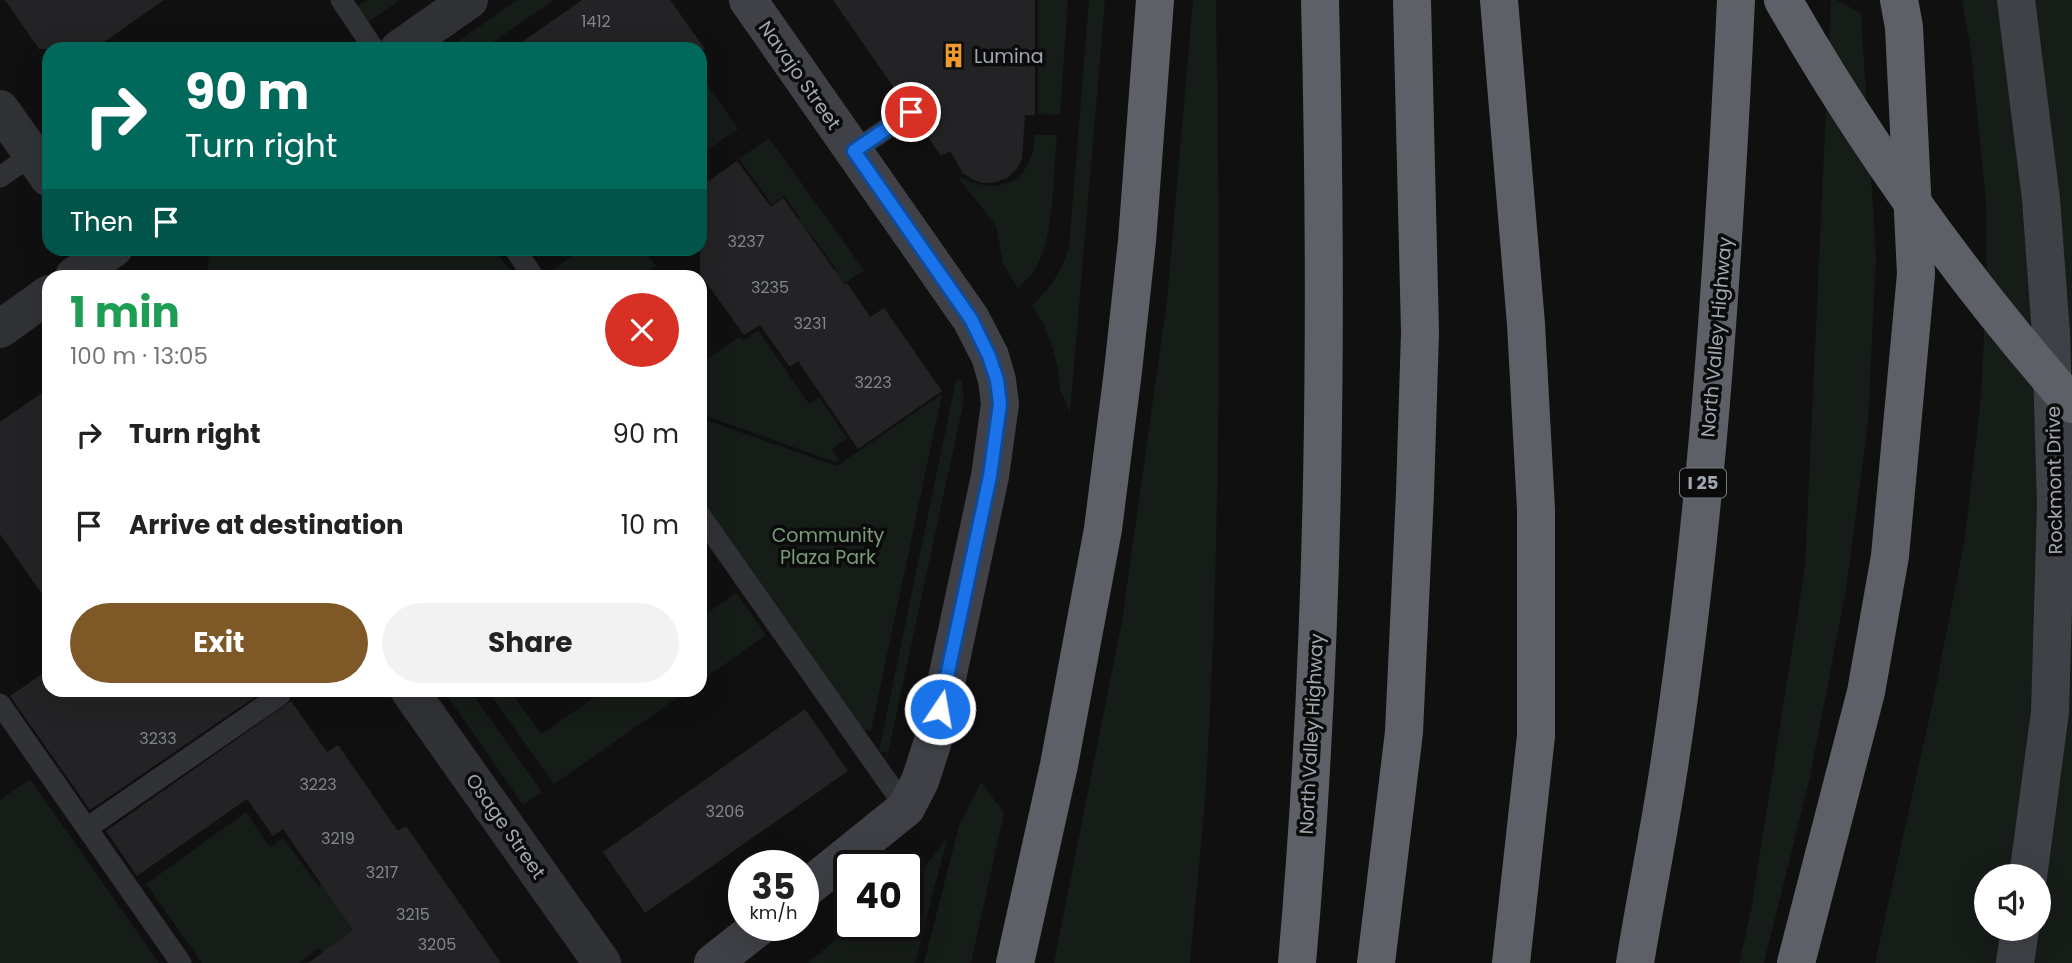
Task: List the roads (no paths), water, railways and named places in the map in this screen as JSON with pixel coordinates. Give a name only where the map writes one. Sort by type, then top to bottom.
[{"type":"highway","points":[[1015,963],[1059,765],[1103,529],[1137,241],[1155,0]]},
{"type":"highway","name":"North Valley Highway","points":[[1297,963],[1312,738],[1320,542],[1324,163],[1320,0]]},
{"type":"highway","points":[[1376,963],[1404,732],[1415,493],[1420,332],[1412,0]]},
{"type":"highway","points":[[1499,0],[1526,324],[1536,522],[1536,736],[1511,963]]},
{"type":"highway","name":"North Valley Highway","points":[[1634,963],[1670,760],[1696,554],[1713,382],[1727,193],[1736,0]]},
{"type":"highway","points":[[1783,0],[1884,165],[1924,222],[1988,306],[2072,404]]},
{"type":"highway","points":[[1796,963],[1866,692],[1890,556],[1916,274],[1904,27],[1899,0]]},
{"type":"street","points":[[409,42],[469,0]]},
{"type":"street","name":"Navajo Street","points":[[748,0],[971,319],[997,380],[1000,404],[990,476],[934,735],[920,781],[906,808]]},
{"type":"street","name":"Rockmont Drive","points":[[2016,0],[2041,199],[2051,334],[2056,505],[2050,712],[2030,864]]},
{"type":"street","points":[[0,108],[41,166]]},
{"type":"street","points":[[0,329],[42,299]]},
{"type":"street","name":"Osage Street","points":[[414,697],[602,963]]},
{"type":"street","points":[[819,878],[906,808]]},
{"type":"street","points":[[713,963],[741,941]]},
{"type":"street","points":[[2015,963],[2018,941]]},
{"type":"lane","points":[[341,0],[369,42]]},
{"type":"lane","points":[[854,151],[911,112]]},
{"type":"lane","points":[[0,177],[41,166]]},
{"type":"lane","points":[[707,525],[906,808]]},
{"type":"lane","points":[[87,828],[276,697]]},
{"type":"lane","points":[[0,704],[181,963]]},
{"type":"place","name":"Lumina","points":[[954,56]]},
{"type":"park label","name":"Community Plaza Park","points":[[828,546]]}]
